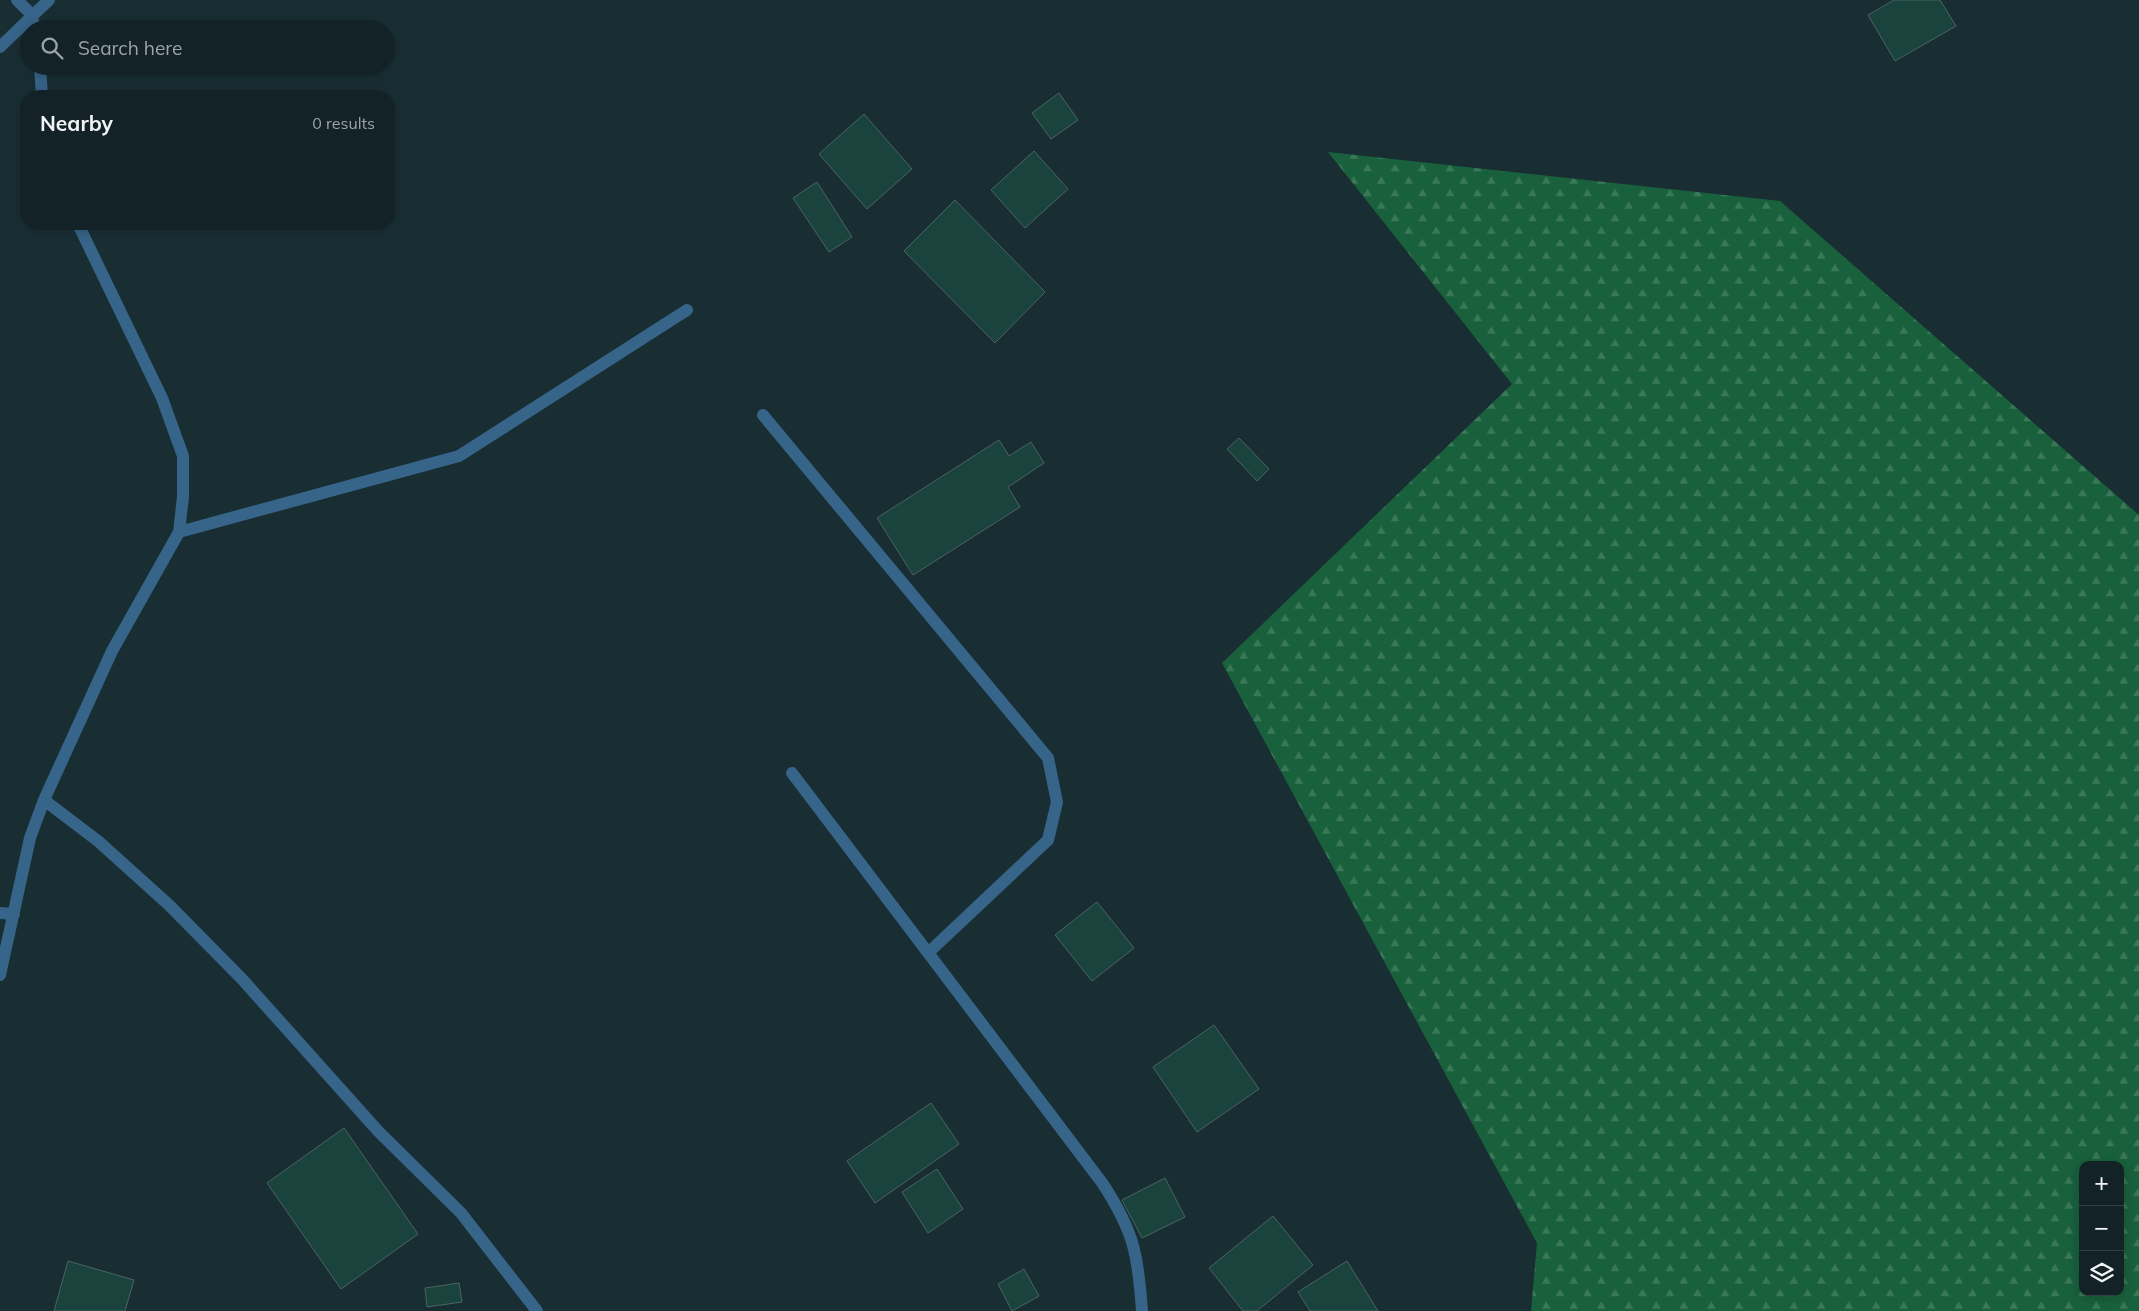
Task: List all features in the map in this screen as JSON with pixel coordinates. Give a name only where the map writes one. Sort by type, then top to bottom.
[{"type":"street","points":[[18,0],[32,15],[33,20]]},
{"type":"street","points":[[27,20],[49,0]]},
{"type":"street","points":[[0,47],[20,27]]},
{"type":"street","points":[[41,75],[42,90]]},
{"type":"street","points":[[0,975],[30,838],[44,800],[112,651],[179,532],[183,497],[183,456],[162,398],[81,230]]},
{"type":"street","points":[[179,532],[459,456],[687,310]]},
{"type":"street","points":[[763,415],[1048,758],[1057,802],[1048,840],[928,953]]},
{"type":"street","points":[[792,773],[1103,1184],[1122,1214],[1134,1241],[1140,1268],[1142,1311]]},
{"type":"street","points":[[44,800],[98,841],[162,899],[242,979],[378,1132],[461,1213],[538,1311]]},
{"type":"street","points":[[0,913],[14,914]]},
{"type":"green space","points":[[1328,152],[1780,201],[2139,515],[2139,1311],[1531,1311],[1537,1243],[1222,663],[1512,384]]},
{"type":"building","points":[[1894,0],[1940,0],[1956,26],[1895,61],[1868,15]]},
{"type":"building","points":[[1059,93],[1078,120],[1051,139],[1032,113]]},
{"type":"building","points":[[864,114],[912,169],[867,209],[819,154]]},
{"type":"building","points":[[1034,151],[1068,189],[1025,228],[991,190]]},
{"type":"building","points":[[817,182],[852,237],[829,252],[793,198]]},
{"type":"building","points":[[955,200],[1045,292],[995,343],[904,251]]},
{"type":"building","points":[[1239,438],[1269,469],[1257,481],[1227,449]]},
{"type":"building","points":[[999,440],[1009,456],[1031,442],[1044,463],[1008,487],[1020,507],[913,575],[877,518]]},
{"type":"building","points":[[1097,902],[1134,948],[1092,981],[1055,935]]},
{"type":"building","points":[[1214,1025],[1259,1089],[1197,1132],[1153,1067]]},
{"type":"building","points":[[931,1103],[959,1144],[875,1203],[847,1161]]},
{"type":"building","points":[[344,1128],[418,1234],[341,1289],[267,1183]]},
{"type":"building","points":[[937,1169],[963,1209],[928,1233],[902,1192]]},
{"type":"building","points":[[1165,1178],[1185,1217],[1142,1238],[1122,1200]]},
{"type":"building","points":[[1273,1216],[1313,1265],[1257,1311],[1243,1311],[1209,1268]]},
{"type":"building","points":[[68,1261],[134,1280],[125,1311],[54,1311]]},
{"type":"building","points":[[1347,1261],[1378,1311],[1310,1311],[1298,1292]]},
{"type":"building","points":[[1024,1269],[1039,1296],[1012,1311],[998,1284]]},
{"type":"building","points":[[459,1283],[462,1302],[427,1307],[425,1288]]}]
